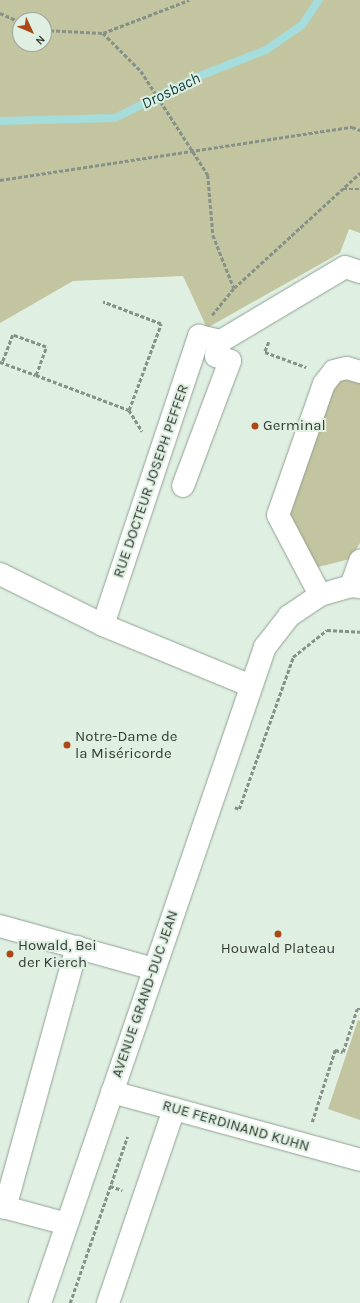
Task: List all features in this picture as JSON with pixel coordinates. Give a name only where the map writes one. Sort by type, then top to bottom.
[{"type":"street","points":[[183,486],[230,361],[216,356],[221,341],[345,267],[360,272]]},
{"type":"street","points":[[199,336],[221,341]]},
{"type":"street","name":"RUE DOCTEUR JOSEPH PEFFER","points":[[102,625],[199,336]]},
{"type":"street","points":[[320,595],[278,515],[324,384],[334,371],[347,368],[360,372]]},
{"type":"street","points":[[355,586],[360,561]]},
{"type":"street","points":[[0,574],[102,625],[251,686]]},
{"type":"street","name":"AVENUE GRAND-DUC JEAN","points":[[40,1303],[265,647],[289,616],[320,595],[355,586]]},
{"type":"street","points":[[0,926],[154,969]]},
{"type":"street","points":[[66,1224],[3,1207],[77,948]]},
{"type":"street","name":"RUE FERDINAND KUHN","points":[[112,1092],[304,1146],[360,1160]]},
{"type":"street","points":[[108,1303],[174,1109]]},
{"type":"path","points":[[52,30],[103,33],[189,0]]},
{"type":"path","points":[[0,13],[12,18]]},
{"type":"path","points":[[103,33],[140,72],[194,152],[208,176],[213,235],[234,288]]},
{"type":"path","points":[[0,180],[352,127],[360,130]]},
{"type":"path","points":[[199,336],[234,288],[360,172]]},
{"type":"path","points":[[342,189],[360,189]]},
{"type":"path","points":[[36,375],[46,347],[13,335],[1,362],[130,410],[162,324],[103,302]]},
{"type":"path","points":[[282,305],[265,352],[330,376]]},
{"type":"path","points":[[212,799],[239,809],[293,657],[327,630],[360,632]]},
{"type":"path","points":[[304,1146],[335,1050],[343,1052],[357,1008],[360,1009]]},
{"type":"path","points":[[70,1303],[127,1137]]},
{"type":"path","points":[[83,1177],[144,1197]]},
{"type":"green space","points":[[0,0],[360,0],[360,233],[349,229],[340,253],[207,328],[183,276],[73,281],[0,323]]},
{"type":"green space","points":[[348,378],[360,382],[360,543],[350,559],[318,567],[305,549],[288,514],[333,388],[339,381]]},
{"type":"green space","points":[[358,1020],[360,1021],[360,1120],[328,1109]]},
{"type":"waterway","name":"Drosbach","points":[[0,121],[115,118],[197,77],[266,50],[302,25],[319,0]]},
{"type":"place","name":"Germinal","points":[[255,426]]},
{"type":"place","name":"Notre-Dame de la Miséricorde","points":[[67,745]]},
{"type":"place","name":"Houwald Plateau","points":[[278,934]]},
{"type":"place","name":"Howald, Bei der Kierch","points":[[10,954]]}]
